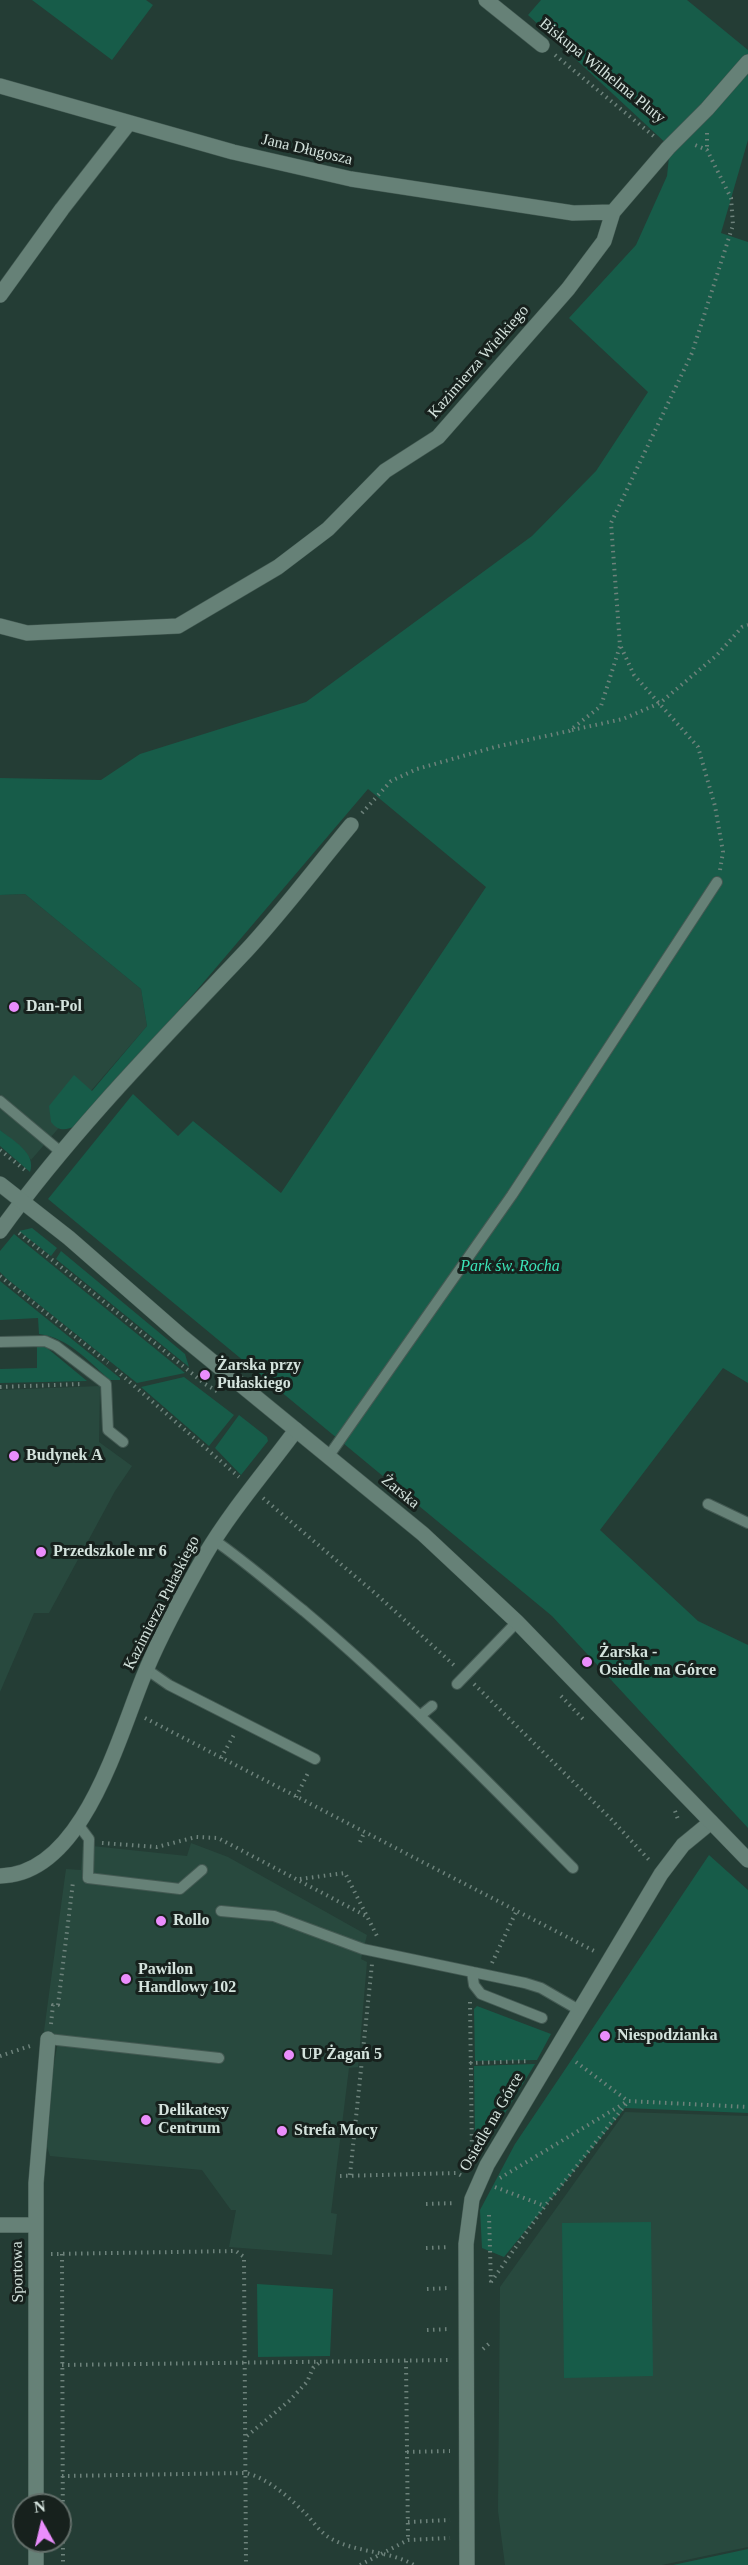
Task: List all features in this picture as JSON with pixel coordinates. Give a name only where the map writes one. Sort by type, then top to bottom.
[{"type":"street","name":"Biskupa Wilhelma Pluty","points":[[486,0],[542,45]]},
{"type":"street","name":"Kazimierza Wielkiego","points":[[0,626],[27,633],[178,626],[278,567],[328,530],[385,471],[438,437],[568,289],[604,241],[613,212],[673,142],[748,62]]},
{"type":"street","name":"Jana Długosza","points":[[0,86],[233,153],[351,179],[573,213],[613,212]]},
{"type":"street","points":[[0,295],[62,209],[129,123]]},
{"type":"street","points":[[3,1227],[38,1181],[168,1030],[248,949],[351,825]]},
{"type":"street","name":"Żarska","points":[[0,1185],[69,1238],[180,1335],[423,1534],[517,1622],[748,1860]]},
{"type":"street","name":"Kazimierza Pułaskiego","points":[[0,1876],[22,1872],[41,1863],[58,1847],[77,1823],[100,1786],[146,1669],[214,1540],[296,1430]]},
{"type":"street","name":"Osiedle na Górce","points":[[467,2565],[466,2244],[472,2199],[487,2164],[661,1874],[683,1845],[711,1822]]},
{"type":"street","name":"Sportowa","points":[[36,2493],[37,2148],[48,2039]]},
{"type":"street","points":[[0,2225],[35,2225]]},
{"type":"lane","points":[[328,1457],[512,1195],[717,882]]},
{"type":"lane","points":[[0,1101],[62,1153]]},
{"type":"lane","points":[[0,1342],[45,1341],[56,1346],[106,1384],[108,1430],[123,1442]]},
{"type":"lane","points":[[708,1504],[748,1523]]},
{"type":"lane","points":[[214,1540],[238,1557],[356,1655],[421,1715],[573,1868]]},
{"type":"lane","points":[[457,1684],[517,1622]]},
{"type":"lane","points":[[146,1669],[169,1685],[315,1759]]},
{"type":"lane","points":[[421,1715],[432,1706]]},
{"type":"lane","points":[[77,1823],[85,1831],[88,1841],[88,1878],[180,1889],[202,1870]]},
{"type":"lane","points":[[221,1911],[274,1916],[363,1949],[541,1988],[579,2010]]},
{"type":"lane","points":[[472,1972],[474,1985],[481,1994],[542,2018]]},
{"type":"lane","points":[[48,2039],[219,2058]]},
{"type":"path","name":"Biskupa Wilhelma Pluty","points":[[542,45],[673,142],[707,150],[731,198],[734,225],[692,353],[611,524],[620,646]]},
{"type":"path","points":[[351,825],[391,781],[417,770],[495,747],[623,719],[660,703],[717,655],[742,627],[748,625]]},
{"type":"path","points":[[620,646],[634,675],[698,747],[715,806],[723,852],[717,882]]},
{"type":"path","points":[[568,731],[601,706],[620,646]]},
{"type":"path","points":[[0,1150],[38,1181]]},
{"type":"path","points":[[3,1227],[205,1384],[222,1394]]},
{"type":"path","points":[[0,1276],[131,1382],[251,1488],[376,1593],[466,1676],[611,1819],[661,1874]]},
{"type":"path","points":[[0,1387],[131,1382]]},
{"type":"path","points":[[139,1715],[610,1959]]},
{"type":"path","points":[[221,1758],[242,1722]]},
{"type":"path","points":[[296,1797],[315,1759]]},
{"type":"path","points":[[360,1842],[364,1833]]},
{"type":"path","points":[[88,1841],[157,1847],[196,1837],[218,1838],[368,1917]]},
{"type":"path","points":[[298,1879],[345,1873],[386,1954]]},
{"type":"path","points":[[51,2023],[53,2005],[58,2005],[73,1878]]},
{"type":"path","points":[[488,1975],[516,1912]]},
{"type":"path","points":[[350,2175],[372,1960]]},
{"type":"path","points":[[470,2000],[472,2162]]},
{"type":"path","points":[[0,2056],[48,2039]]},
{"type":"path","points":[[576,2062],[628,2101],[748,2107]]},
{"type":"path","points":[[470,2063],[540,2063]]},
{"type":"path","points":[[489,2207],[491,2283],[545,2206],[628,2101]]},
{"type":"path","points":[[545,2206],[489,2185],[628,2101]]},
{"type":"path","points":[[340,2176],[457,2173],[466,2178]]},
{"type":"path","points":[[426,2204],[456,2203]]},
{"type":"path","points":[[426,2248],[450,2247]]},
{"type":"path","points":[[35,2254],[236,2251],[244,2257],[246,2565]]},
{"type":"path","points":[[62,2253],[63,2565]]},
{"type":"path","points":[[427,2289],[450,2288]]},
{"type":"path","points":[[428,2330],[450,2329]]},
{"type":"path","points":[[62,2365],[461,2360]]},
{"type":"path","points":[[406,2361],[408,2540]]},
{"type":"path","points":[[246,2437],[289,2401],[307,2382],[313,2368],[320,2362]]},
{"type":"path","points":[[407,2452],[450,2451]]},
{"type":"path","points":[[62,2476],[246,2473],[254,2475],[294,2502],[327,2536],[379,2554],[394,2556],[414,2565]]},
{"type":"path","points":[[408,2522],[450,2520]]},
{"type":"path","points":[[360,2565],[408,2540],[450,2538]]},
{"type":"shaded area","points":[[25,894],[141,989],[147,1026],[31,1160],[24,1150],[0,1130],[0,895]]},
{"type":"shaded area","name":"Przedszkole nr 6","points":[[100,1386],[99,1442],[132,1466],[115,1491],[49,1613],[34,1613],[0,1692],[0,1390]]},
{"type":"shaded area","points":[[191,1843],[228,1857],[367,1935],[361,1959],[367,1962],[358,2067],[349,2068],[331,2213],[337,2214],[332,2255],[229,2247],[236,2210],[231,2210],[202,2170],[50,2156],[47,2147],[52,2076],[58,2041],[48,2040],[44,2031],[66,1869],[81,1870],[83,1845],[187,1856]]},
{"type":"shaded area","points":[[625,2112],[748,2116],[748,2547],[662,2565],[505,2565],[498,2511],[500,2287]]},
{"type":"green space","points":[[32,0],[146,0],[153,5],[112,60]]},
{"type":"green space","name":"Park św. Rocha","points":[[541,0],[687,0],[748,50],[748,140],[721,233],[748,242],[748,1383],[723,1368],[600,1530],[698,1621],[748,1645],[748,1828],[552,1616],[48,1199],[133,1094],[178,1136],[193,1121],[281,1193],[486,887],[368,789],[197,990],[76,1126],[63,1129],[51,1122],[49,1106],[74,1075],[92,1091],[147,1026],[141,989],[25,894],[0,895],[0,778],[101,780],[140,754],[306,702],[532,536],[596,471],[648,392],[569,318],[636,245],[667,176],[670,147],[528,15]]},
{"type":"green space","points":[[0,1130],[27,1153],[31,1165],[30,1172],[0,1146]]},
{"type":"green space","points":[[32,1228],[57,1248],[51,1256],[19,1231]]},
{"type":"green space","points":[[14,1234],[185,1373],[137,1383],[6,1278],[0,1272],[0,1251]]},
{"type":"green space","points":[[61,1251],[185,1354],[189,1367],[56,1259]]},
{"type":"green space","points":[[0,1281],[120,1380],[110,1380],[69,1345],[50,1336],[39,1334],[38,1318],[0,1320]]},
{"type":"green space","points":[[37,1344],[47,1348],[87,1381],[0,1383],[0,1369],[37,1368]]},
{"type":"green space","points":[[184,1377],[234,1415],[209,1446],[141,1387]]},
{"type":"green space","points":[[239,1415],[267,1437],[268,1441],[241,1475],[215,1448]]},
{"type":"green space","points":[[709,1855],[748,1890],[748,2113],[625,2108],[504,2257],[482,2248],[480,2210],[515,2144]]},
{"type":"green space","points":[[477,2006],[551,2034],[537,2060],[475,2061],[474,2009]]},
{"type":"green space","points":[[535,2064],[491,2136],[475,2138],[474,2066]]},
{"type":"green space","points":[[651,2222],[653,2376],[564,2378],[562,2223]]},
{"type":"green space","points":[[257,2284],[333,2289],[330,2356],[258,2357]]},
{"type":"green space","points":[[748,2549],[748,2565],[673,2565]]},
{"type":"place","name":"Dan-Pol","points":[[14,1007]]},
{"type":"place","name":"Żarska przy Pułaskiego","points":[[205,1375]]},
{"type":"place","name":"Budynek A","points":[[14,1456]]},
{"type":"place","name":"Przedszkole nr 6","points":[[41,1552]]},
{"type":"place","name":"Żarska - Osiedle na Górce","points":[[587,1662]]},
{"type":"place","name":"Rollo","points":[[161,1921]]},
{"type":"place","name":"Pawilon Handlowy 102","points":[[126,1979]]},
{"type":"place","name":"Niespodzianka","points":[[605,2036]]},
{"type":"place","name":"UP Żagań 5","points":[[289,2055]]},
{"type":"place","name":"Delikatesy Centrum","points":[[146,2120]]},
{"type":"place","name":"Strefa Mocy","points":[[282,2131]]}]
